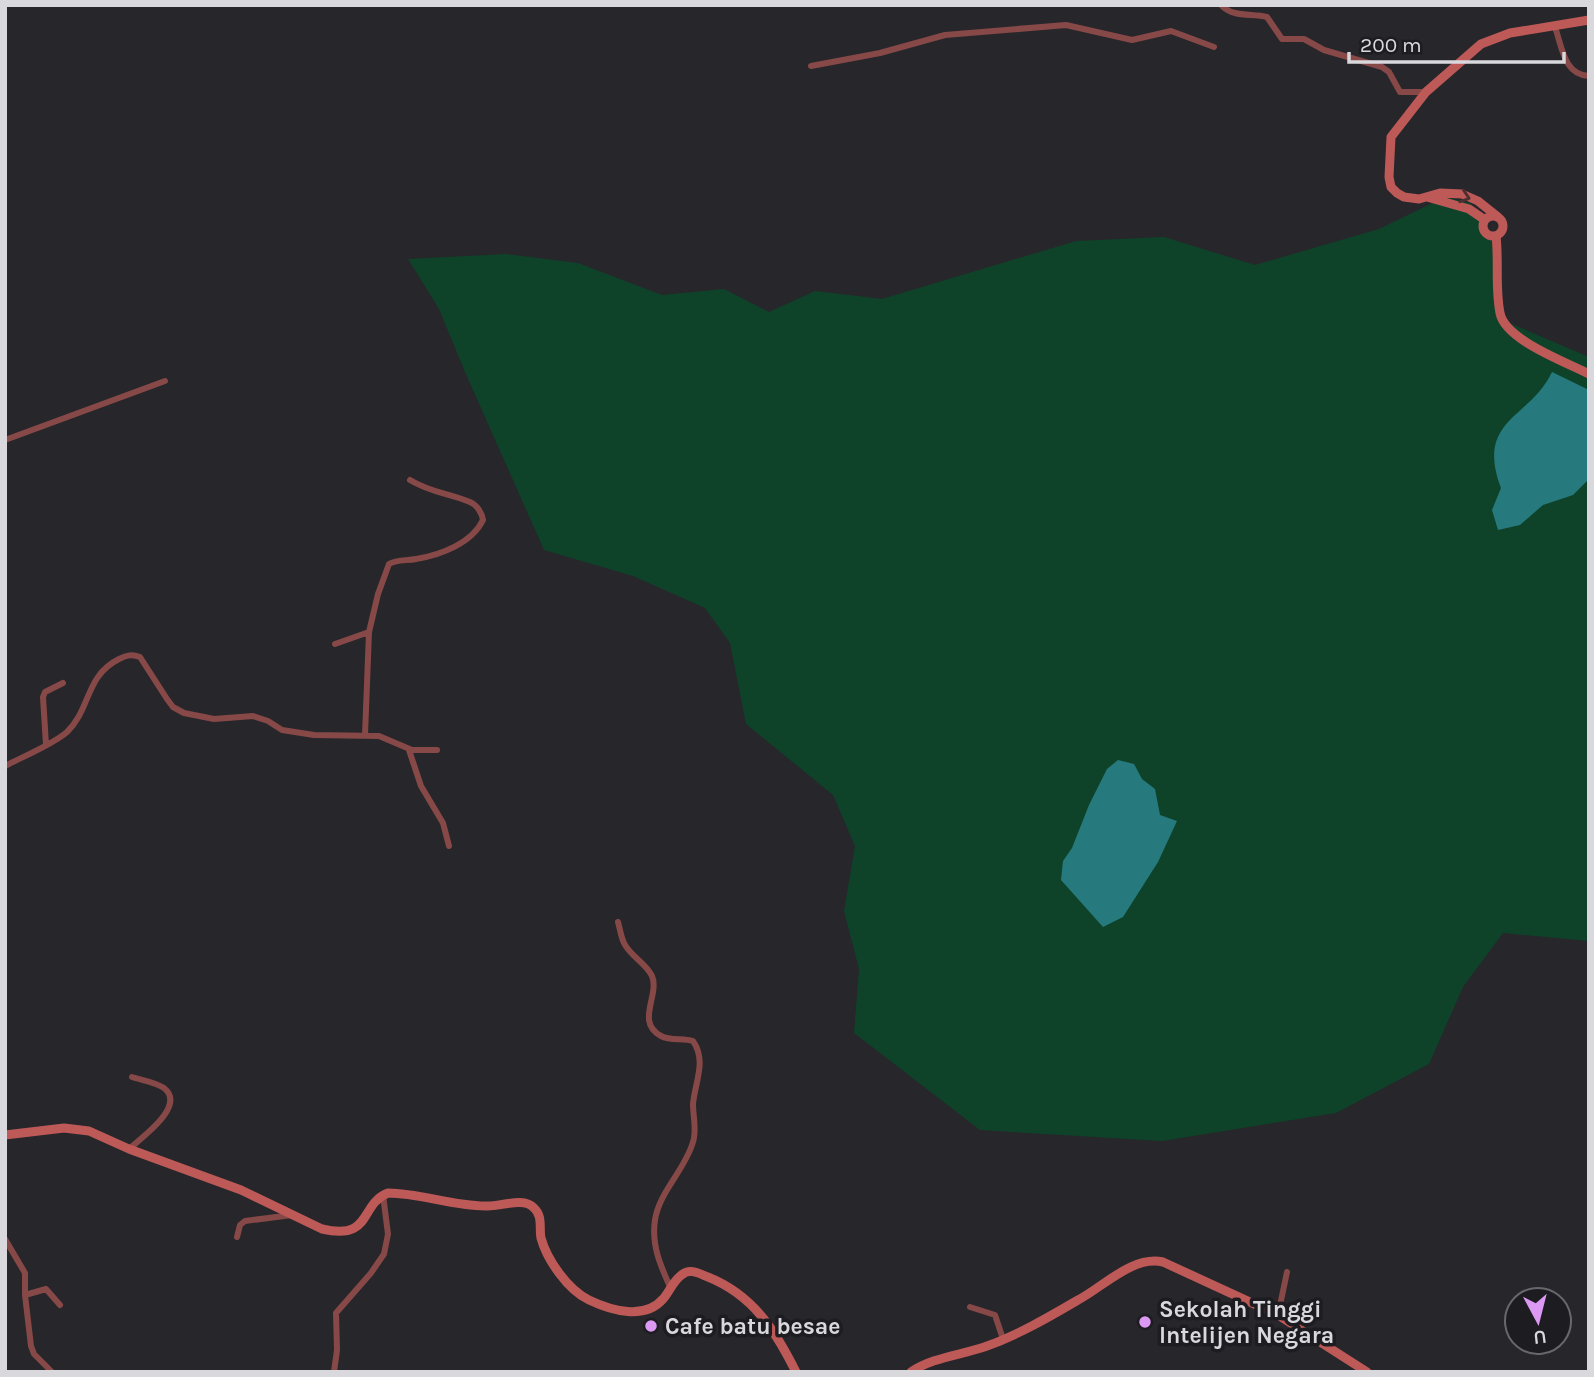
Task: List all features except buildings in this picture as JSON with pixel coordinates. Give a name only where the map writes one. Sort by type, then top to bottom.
[{"type":"street","points":[[1221,5],[1225,10],[1241,15],[1267,17],[1282,39],[1304,39],[1324,50],[1382,67],[1389,72],[1400,92],[1426,92]]},
{"type":"street","points":[[1589,20],[1510,33],[1490,39],[1426,92],[1393,134],[1389,151],[1390,184],[1397,194],[1412,198],[1446,192],[1462,194],[1478,201],[1498,217],[1503,227],[1496,236],[1500,315],[1505,326],[1523,340],[1589,374]]},
{"type":"street","points":[[811,66],[880,53],[945,35],[1066,25],[1132,40],[1171,31],[1214,47]]},
{"type":"street","points":[[1555,27],[1571,70],[1577,75],[1589,76]]},
{"type":"street","points":[[1427,197],[1463,207],[1485,220]]},
{"type":"street","points":[[1496,236],[1484,232],[1483,226],[1485,220],[1491,216],[1498,217]]},
{"type":"street","points":[[5,440],[165,381]]},
{"type":"street","points":[[365,735],[369,632],[389,564],[394,561],[424,558],[461,544],[472,536],[483,520],[471,502],[438,494],[410,480]]},
{"type":"street","points":[[335,644],[369,632]]},
{"type":"street","points":[[5,766],[65,734],[75,724],[100,672],[127,655],[140,657],[173,707],[184,713],[214,719],[253,716],[282,730],[314,735],[379,736],[409,750],[437,750]]},
{"type":"street","points":[[46,745],[43,697],[45,692],[63,683]]},
{"type":"street","points":[[409,750],[421,786],[443,823],[449,846]]},
{"type":"street","points":[[618,922],[624,943],[653,979],[654,988],[648,1008],[651,1025],[661,1035],[693,1041],[698,1049],[700,1062],[693,1104],[693,1143],[657,1210],[654,1224],[657,1253],[671,1289]]},
{"type":"street","points":[[129,1149],[165,1117],[170,1104],[164,1088],[132,1077]]},
{"type":"street","points":[[5,1135],[48,1128],[76,1129],[103,1136],[129,1149],[241,1190],[333,1232],[351,1230],[360,1224],[383,1195],[396,1193],[467,1206],[529,1204],[539,1214],[541,1236],[550,1259],[575,1290],[589,1300],[615,1309],[646,1311],[661,1302],[683,1273],[691,1271],[712,1278],[743,1296],[769,1324],[796,1372]]},
{"type":"street","points":[[334,1372],[337,1350],[336,1313],[372,1273],[384,1254],[388,1234],[383,1195]]},
{"type":"street","points":[[237,1237],[240,1225],[245,1222],[292,1215]]},
{"type":"street","points":[[5,1239],[25,1273],[31,1346],[34,1354],[52,1372]]},
{"type":"street","points":[[5,1259],[15,1256]]},
{"type":"street","points":[[911,1372],[926,1364],[1003,1339],[1149,1260],[1163,1262],[1278,1315],[1367,1372]]},
{"type":"street","points":[[1278,1315],[1287,1272]]},
{"type":"street","points":[[25,1295],[46,1289],[61,1304]]},
{"type":"street","points":[[970,1307],[995,1315],[1003,1339]]},
{"type":"green space","points":[[1445,197],[1471,203],[1492,241],[1500,319],[1589,357],[1589,941],[1503,933],[1463,987],[1429,1064],[1336,1113],[1162,1141],[980,1130],[854,1033],[859,969],[844,911],[855,846],[833,795],[746,724],[730,643],[705,608],[633,576],[544,550],[439,309],[408,259],[506,254],[578,263],[662,295],[724,289],[769,312],[815,291],[882,299],[1076,241],[1164,237],[1255,265],[1379,229]]},
{"type":"water","points":[[1552,372],[1589,390],[1589,479],[1573,495],[1543,505],[1520,525],[1498,530],[1492,510],[1501,488],[1495,465],[1495,447],[1508,422],[1542,388]]},
{"type":"water","points":[[1118,760],[1134,764],[1142,779],[1155,789],[1160,815],[1177,821],[1158,862],[1123,917],[1103,927],[1061,880],[1063,861],[1072,848],[1089,805],[1107,769]]},
{"type":"place","name":"Sekolah Tinggi Intelijen Negara","points":[[1145,1322]]},
{"type":"place","name":"Cafe batu besae","points":[[651,1326]]}]
